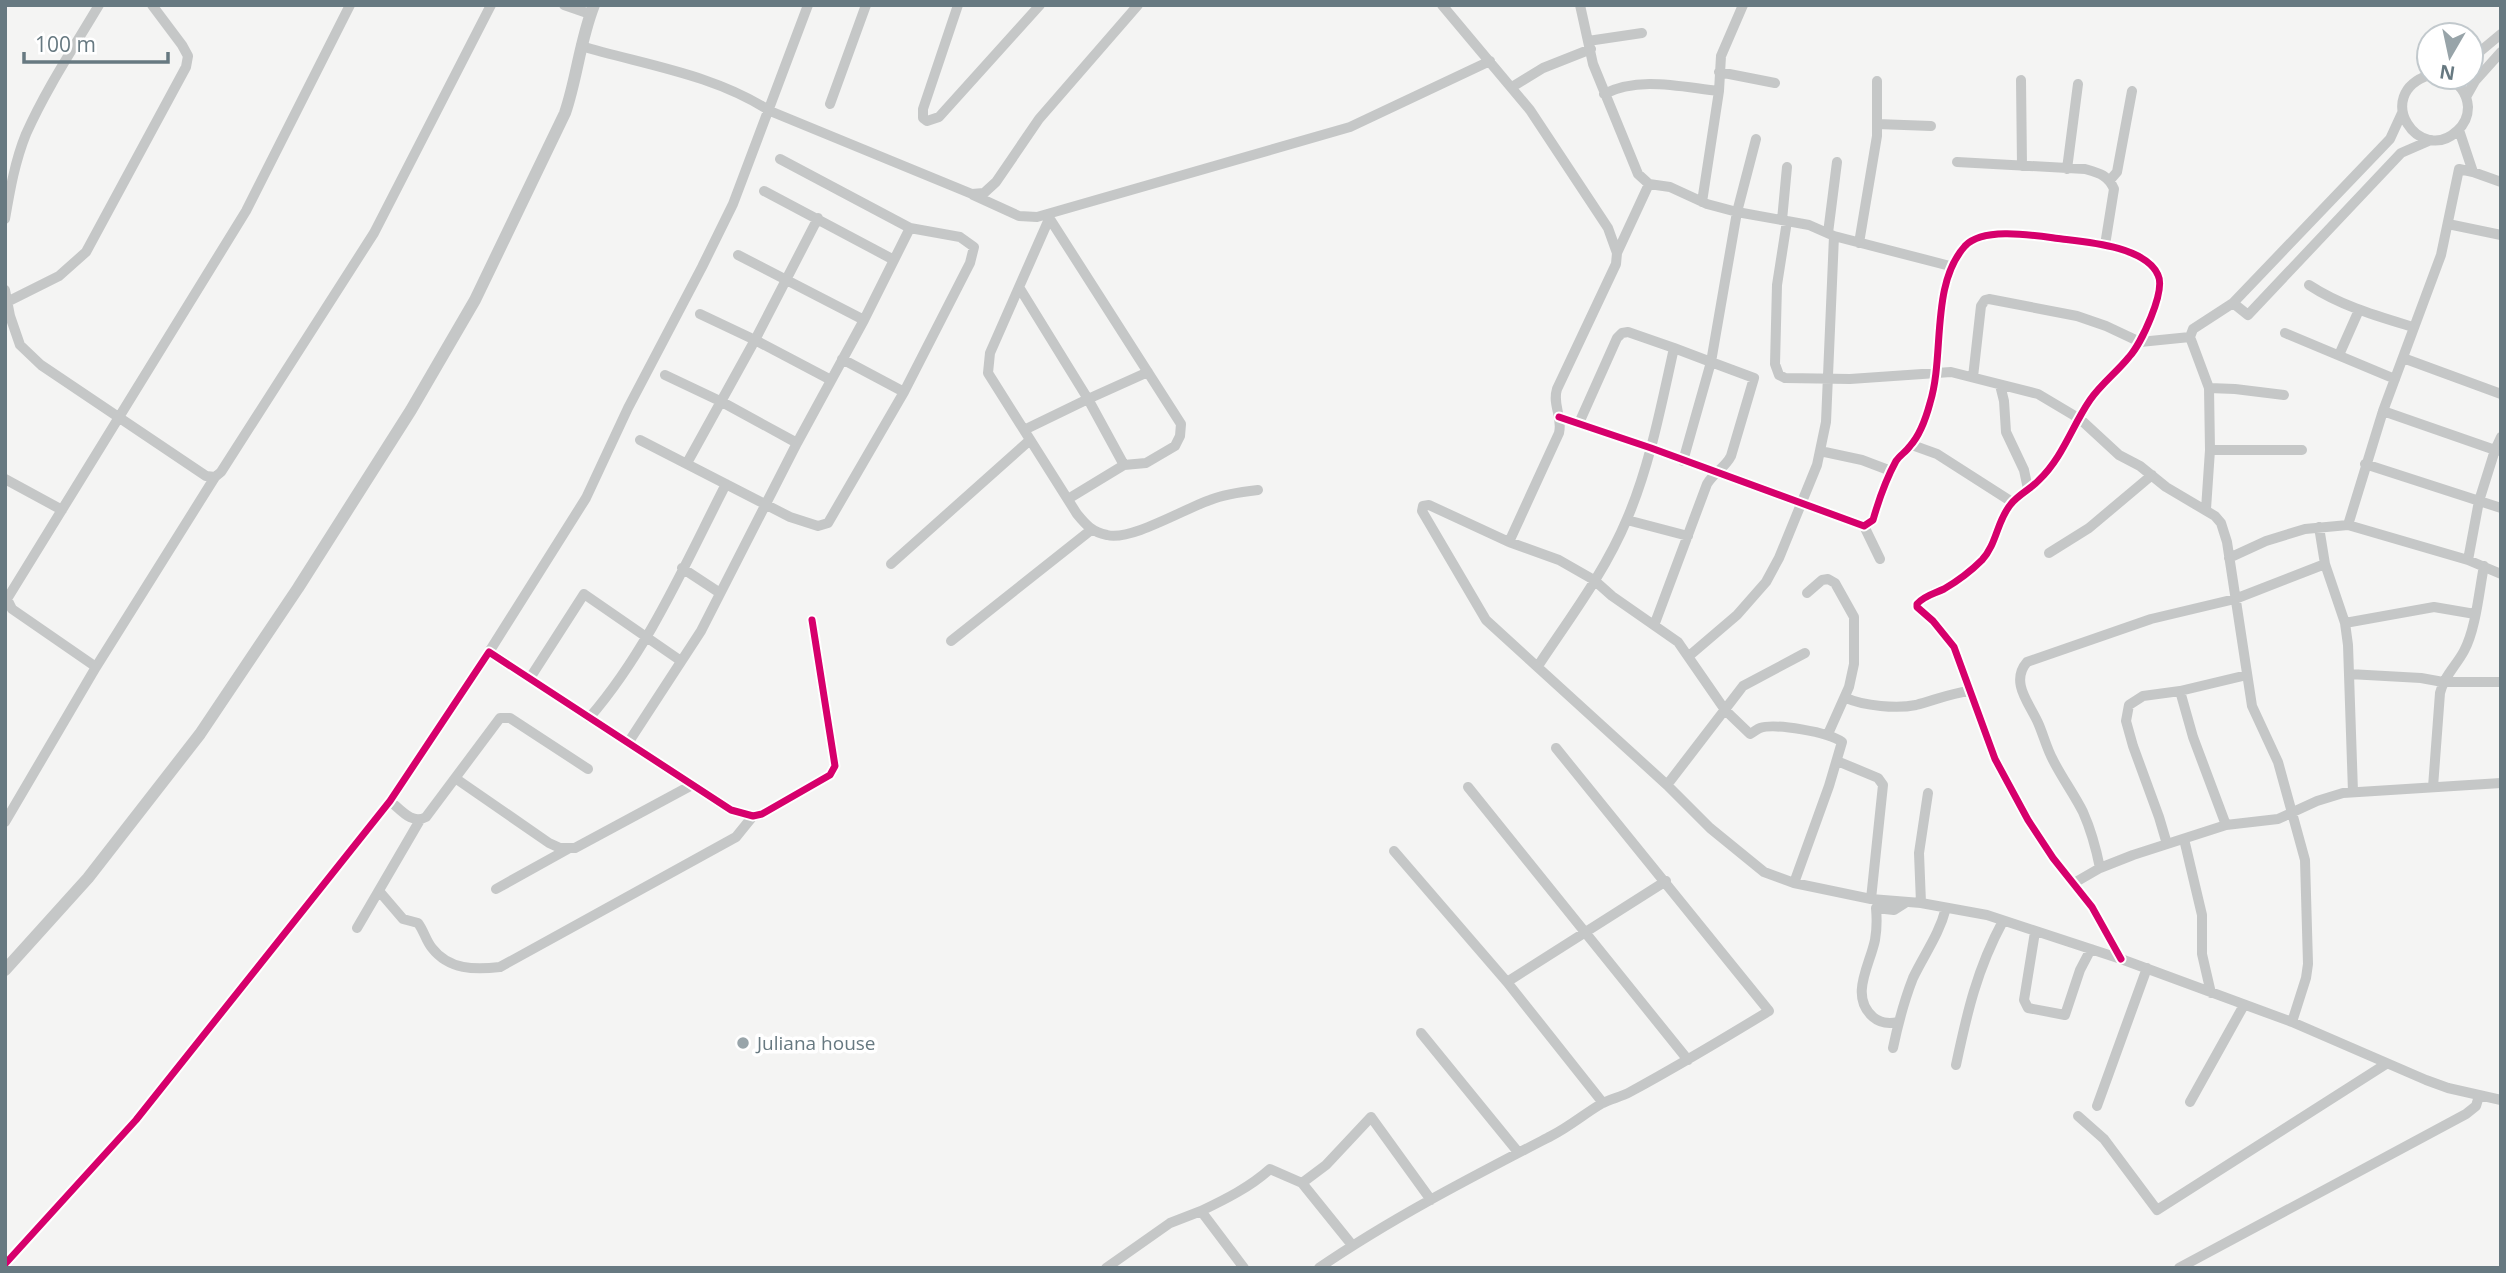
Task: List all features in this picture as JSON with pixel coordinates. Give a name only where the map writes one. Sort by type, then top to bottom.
[{"type":"street","points":[[5,219],[11,181],[26,135],[56,76],[99,5]]},
{"type":"street","points":[[152,5],[188,55],[186,67],[86,252],[59,276],[6,296],[20,345],[41,365],[206,476],[215,477]]},
{"type":"street","points":[[96,667],[9,605],[8,599],[246,211],[350,5]]},
{"type":"street","points":[[5,822],[96,667],[215,477],[221,472],[374,233],[491,5]]},
{"type":"street","points":[[5,970],[88,878],[200,734],[298,588],[411,410],[475,300],[565,113],[574,87],[581,46],[592,10],[564,5]]},
{"type":"street","points":[[5,1264],[136,1120],[390,802],[489,652],[586,498],[628,408],[733,204],[808,5]]},
{"type":"street","points":[[830,104],[866,5]]},
{"type":"street","points":[[958,5],[923,109],[923,118],[927,121],[939,117],[1040,5]]},
{"type":"street","points":[[972,194],[985,193],[996,182],[1039,119],[1139,5]]},
{"type":"street","points":[[1442,5],[1530,110],[1608,228],[1617,253]]},
{"type":"street","points":[[1580,5],[1592,64],[1638,174],[1649,184],[1670,187],[1702,202],[1737,212],[1810,225],[1831,235],[1950,267]]},
{"type":"street","points":[[1702,202],[1723,48],[1743,5]]},
{"type":"street","points":[[1512,87],[1589,45],[1643,33]]},
{"type":"street","points":[[2485,47],[2501,34]]},
{"type":"street","points":[[581,46],[720,85],[747,96],[770,111],[1019,216],[1030,218],[1048,217],[1336,132],[1490,61]]},
{"type":"street","points":[[2466,97],[2475,80],[2501,52]]},
{"type":"street","points":[[1719,72],[1775,83]]},
{"type":"street","points":[[2021,80],[2022,166]]},
{"type":"street","points":[[1859,243],[1868,200],[1877,124],[1877,81]]},
{"type":"street","points":[[2415,83],[2411,85],[2402,103],[2402,113],[2412,131],[2431,140]]},
{"type":"street","points":[[1604,94],[1623,86],[1651,84],[1719,92]]},
{"type":"street","points":[[2067,169],[2078,85]]},
{"type":"street","points":[[2110,180],[2117,172],[2132,90]]},
{"type":"street","points":[[2233,303],[2248,315],[2401,153],[2431,140],[2451,136],[2459,130],[2468,112],[2462,91]]},
{"type":"street","points":[[2206,509],[2210,450],[2209,388],[2190,337],[2193,330],[2233,303],[2390,139],[2402,113]]},
{"type":"street","points":[[1877,124],[1931,126]]},
{"type":"street","points":[[2459,130],[2473,172]]},
{"type":"street","points":[[1683,461],[1712,362],[1737,212],[1756,139]]},
{"type":"street","points":[[640,440],[790,517],[813,525],[828,523],[904,392],[970,263],[974,247],[960,237],[910,228],[779,159]]},
{"type":"street","points":[[1689,656],[1737,615],[1766,582],[1779,558],[1817,464],[1826,422],[1829,378],[1831,235],[1837,162]]},
{"type":"street","points":[[1957,162],[2085,169],[2104,175],[2114,188],[2105,246]]},
{"type":"street","points":[[1787,167],[1785,220],[1777,285],[1776,370],[1779,375],[1785,378],[1829,378],[1951,372],[2038,394],[2080,419],[2119,455],[2140,466],[2166,487],[2206,509],[2221,523],[2252,706],[2278,762],[2305,860],[2309,939],[2306,978],[2292,1021]]},
{"type":"street","points":[[2348,525],[2383,411],[2441,255],[2459,169],[2501,182]]},
{"type":"street","points":[[1509,542],[1559,433],[1561,425],[1554,398],[1557,389],[1616,264],[1617,253],[1649,184]]},
{"type":"street","points":[[764,191],[894,260]]},
{"type":"street","points":[[1048,217],[990,353],[988,373],[1090,530],[1108,536],[1125,536],[1210,500],[1233,493],[1258,490]]},
{"type":"street","points":[[1048,217],[1181,424],[1180,436],[1175,446],[1146,463],[1124,465],[1068,499]]},
{"type":"street","points":[[687,463],[722,402],[818,218]]},
{"type":"street","points":[[2448,224],[2501,235]]},
{"type":"street","points":[[628,743],[701,631],[910,228]]},
{"type":"street","points":[[1864,526],[1873,520],[1882,488],[1898,458],[1912,445],[1923,425],[1937,371],[1939,327],[1950,267],[1972,240],[1989,235],[2012,234],[2105,246],[2144,260],[2155,269],[2160,278],[2160,288],[2140,342],[2097,390],[2054,463],[2039,481],[2012,502],[2003,514],[1983,559],[1945,588],[1925,596],[1916,607],[1933,621],[1954,647],[1966,673],[1995,759],[2028,820],[2053,858],[2092,907],[2121,959]]},
{"type":"street","points":[[738,255],[864,320]]},
{"type":"street","points":[[2309,285],[2323,295],[2358,310],[2413,327]]},
{"type":"street","points":[[1019,288],[1088,399],[1124,465]]},
{"type":"street","points":[[1973,377],[1981,306],[1989,299],[2077,316],[2140,342],[2190,337]]},
{"type":"street","points":[[2339,355],[2358,310]]},
{"type":"street","points":[[700,314],[831,380]]},
{"type":"street","points":[[1579,423],[1617,338],[1622,333],[1628,332],[1754,378],[1731,456],[1727,464],[1714,472],[1707,484],[1655,624]]},
{"type":"street","points":[[2285,333],[2395,379]]},
{"type":"street","points":[[1538,666],[1594,580],[1627,520],[1651,448],[1674,348]]},
{"type":"street","points":[[2403,358],[2501,394]]},
{"type":"street","points":[[842,359],[904,392]]},
{"type":"street","points":[[891,564],[1027,435],[1088,399],[1148,372]]},
{"type":"street","points":[[665,375],[722,402],[797,443]]},
{"type":"street","points":[[2000,385],[2006,432],[2024,470],[2028,489]]},
{"type":"street","points":[[2209,388],[2284,395]]},
{"type":"street","points":[[2383,411],[2498,450]]},
{"type":"street","points":[[1559,417],[1864,526],[1880,559]]},
{"type":"street","points":[[2468,560],[2479,501],[2501,437]]},
{"type":"street","points":[[1912,445],[1937,454],[2012,502]]},
{"type":"street","points":[[2210,450],[2302,450]]},
{"type":"street","points":[[1820,451],[1862,460],[1891,471]]},
{"type":"street","points":[[2365,464],[2501,508]]},
{"type":"street","points":[[2049,553],[2089,528],[2151,475]]},
{"type":"street","points":[[5,479],[62,510]]},
{"type":"street","points":[[589,718],[604,700],[646,635],[726,484]]},
{"type":"street","points":[[1794,884],[1842,742],[1828,734],[1800,729],[1762,727],[1750,734],[1724,709],[1678,642],[1594,580],[1559,560],[1509,542],[1429,505],[1423,506],[1422,512],[1486,620],[1667,785],[1710,828],[1764,872],[1794,884],[1871,899],[1987,915],[2147,968],[2292,1021],[2386,1064],[2448,1088],[2501,1100]]},
{"type":"street","points":[[1627,520],[1688,536]]},
{"type":"street","points":[[2229,558],[2266,541],[2319,527],[2348,525],[2468,560],[2501,574]]},
{"type":"street","points":[[2319,527],[2325,564],[2345,623],[2353,792]]},
{"type":"street","points":[[951,641],[1090,530]]},
{"type":"street","points":[[2100,868],[2092,834],[2083,813],[2052,758],[2040,726],[2026,704],[2021,670],[2027,662],[2151,619],[2235,599],[2325,564]]},
{"type":"street","points":[[2433,788],[2433,760],[2443,682],[2465,651],[2484,566]]},
{"type":"street","points":[[682,569],[720,593]]},
{"type":"street","points":[[1807,593],[1822,580],[1828,579],[1835,583],[1854,617],[1854,664],[1846,698],[1828,734]]},
{"type":"street","points":[[530,678],[584,594],[681,661]]},
{"type":"street","points":[[2345,623],[2434,607],[2474,614]]},
{"type":"street","points":[[489,652],[730,810],[753,816],[762,814],[830,775],[835,766],[812,620]]},
{"type":"street","points":[[1667,785],[1743,686],[1805,653]]},
{"type":"street","points":[[2349,674],[2421,678],[2443,682],[2501,682]]},
{"type":"street","points":[[2167,844],[2126,721],[2129,705],[2143,696],[2180,691],[2247,675]]},
{"type":"street","points":[[1846,698],[1862,704],[1910,705],[1950,693],[1970,691]]},
{"type":"street","points":[[2180,691],[2195,744],[2226,825]]},
{"type":"street","points":[[390,802],[412,820],[426,817],[504,717],[510,718],[588,769]]},
{"type":"street","points":[[1318,1268],[1352,1245],[1554,1134],[1603,1103],[1625,1095],[1688,1060],[1769,1011],[1556,748]]},
{"type":"street","points":[[1837,761],[1878,778],[1882,785],[1871,899]]},
{"type":"street","points":[[455,778],[549,843],[568,849]]},
{"type":"street","points":[[2074,883],[2100,868],[2167,844],[2226,825],[2278,819],[2292,815],[2317,801],[2353,792],[2501,783]]},
{"type":"street","points":[[496,889],[692,785]]},
{"type":"street","points":[[1468,787],[1688,1060]]},
{"type":"street","points":[[1921,904],[1919,853],[1928,793]]},
{"type":"street","points":[[379,891],[403,919],[418,923],[431,947],[445,960],[457,966],[480,969],[500,967],[736,837],[753,816]]},
{"type":"street","points":[[357,928],[420,820]]},
{"type":"street","points":[[2184,839],[2202,915],[2202,954],[2211,993]]},
{"type":"street","points":[[1394,851],[1507,982],[1603,1103]]},
{"type":"street","points":[[1507,982],[1666,881]]},
{"type":"street","points":[[1898,1023],[1891,1024],[1875,1019],[1863,1004],[1860,991],[1874,942],[1876,908],[1894,910],[1905,903]]},
{"type":"street","points":[[1893,1048],[1913,978],[1940,932],[1946,908]]},
{"type":"street","points":[[1956,1065],[1978,973],[2003,922]]},
{"type":"street","points":[[2035,932],[2024,1000],[2028,1008],[2065,1015],[2080,970],[2091,949]]},
{"type":"street","points":[[2097,1106],[2147,968]]},
{"type":"street","points":[[2190,1102],[2244,1005]]},
{"type":"street","points":[[1420,1032],[1518,1152]]},
{"type":"street","points":[[2078,1116],[2104,1139],[2157,1210],[2386,1064]]},
{"type":"street","points":[[2179,1268],[2466,1114],[2476,1107],[2479,1096]]},
{"type":"street","points":[[1302,1183],[1326,1165],[1371,1117],[1431,1200]]},
{"type":"street","points":[[1107,1268],[1170,1223],[1234,1195],[1270,1168],[1302,1183],[1352,1245]]},
{"type":"street","points":[[1201,1211],[1244,1268]]},
{"type":"cycle path","points":[[1559,417],[1864,526],[1873,520],[1892,468],[1914,442],[1925,420],[1937,364],[1942,300],[1954,262],[1965,246],[1974,240],[1997,234],[2039,236],[2115,248],[2142,258],[2151,266],[2158,275],[2159,293],[2146,330],[2134,350],[2090,400],[2047,471],[2006,510],[1991,547],[1982,560],[1954,583],[1917,604],[1954,647],[1995,759],[2028,820],[2053,858],[2092,907],[2121,959]]},
{"type":"cycle path","points":[[5,1264],[136,1120],[390,801],[489,652],[731,810],[753,816],[762,814],[830,775],[835,766],[812,620]]},
{"type":"place","name":"Juliana house","points":[[743,1043]]}]
